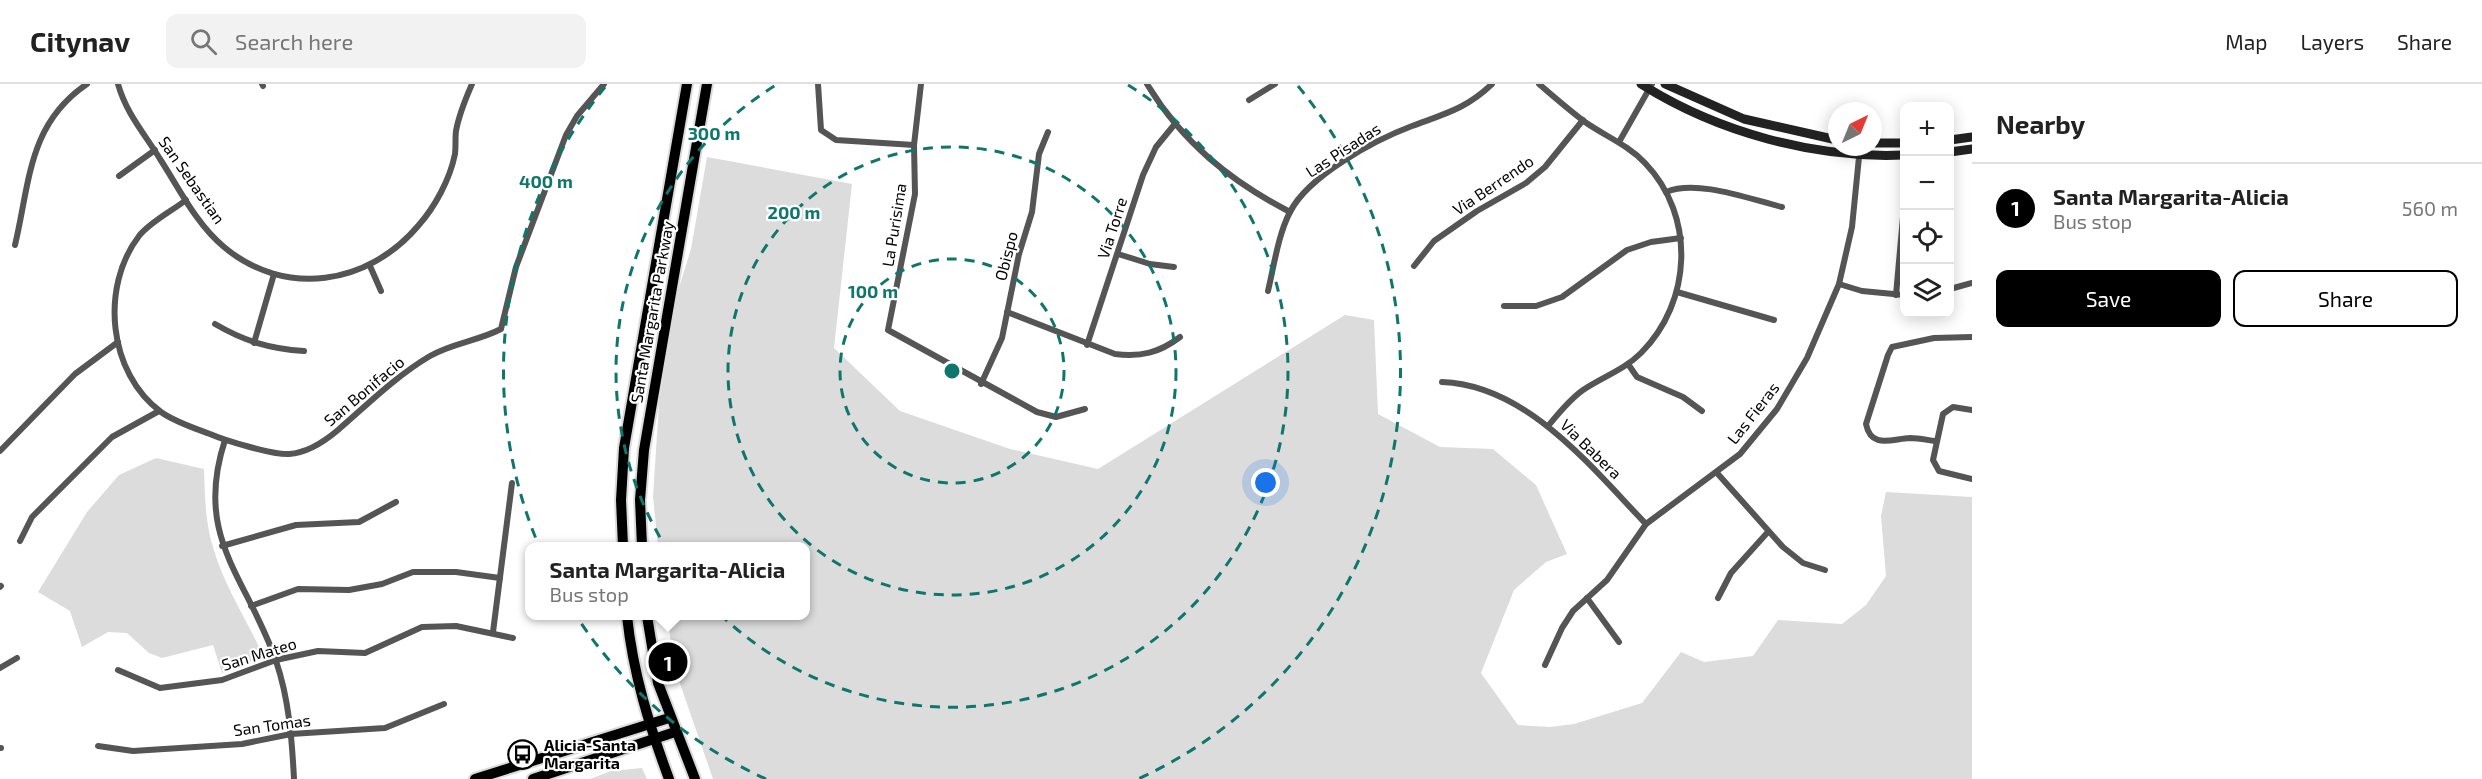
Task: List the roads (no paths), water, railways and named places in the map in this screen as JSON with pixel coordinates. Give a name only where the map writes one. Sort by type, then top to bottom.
[{"type":"main road","name":"Santa Margarita Parkway","points":[[623,542],[621,500],[624,448],[687,84]]},
{"type":"main road","name":"Santa Margarita Parkway","points":[[642,542],[640,500],[644,450],[707,84]]},
{"type":"main road","points":[[1665,84],[1744,119],[1828,138]]},
{"type":"main road","points":[[1648,86],[1715,120],[1758,136],[1802,146],[1828,148]]},
{"type":"main road","points":[[1954,139],[1972,137]]},
{"type":"main road","points":[[1882,143],[1900,143]]},
{"type":"main road","points":[[1954,151],[1972,149]]},
{"type":"main road","points":[[1882,152],[1900,154]]},
{"type":"main road","points":[[628,620],[639,687],[648,723],[669,779]]},
{"type":"main road","points":[[648,620],[658,683],[669,718],[695,779]]},
{"type":"main road","points":[[475,779],[669,718]]},
{"type":"main road","points":[[533,779],[675,732]]},
{"type":"street","points":[[15,245],[34,152],[48,123],[61,106],[87,84]]},
{"type":"street","name":"San Sebastian","points":[[118,84],[123,103],[186,200],[204,227],[224,247],[247,262],[274,274],[318,279],[370,266],[404,242],[421,224],[449,174],[455,153],[461,109],[472,84]]},
{"type":"street","name":"San Bonifacio","points":[[186,200],[140,235],[122,266],[113,306],[118,342],[127,374],[159,411],[174,420],[225,440],[289,454],[324,442],[405,373],[429,357],[453,345],[484,338],[501,329],[516,267],[566,135],[604,84]]},
{"type":"street","points":[[818,84],[821,130],[836,140],[914,145]]},
{"type":"street","name":"La Purisima","points":[[921,84],[914,145],[915,194],[910,230],[888,322],[890,332],[981,384]]},
{"type":"street","points":[[1147,84],[1174,125],[1212,162],[1235,180],[1290,212]]},
{"type":"street","points":[[1249,100],[1275,84]]},
{"type":"street","name":"Las Pisadas","points":[[1268,291],[1290,212],[1298,199],[1327,173],[1395,133],[1460,109],[1492,84]]},
{"type":"street","points":[[1539,84],[1582,120],[1619,142],[1647,164],[1666,192],[1674,209],[1681,238],[1683,261],[1677,292],[1668,317],[1651,342],[1628,364],[1581,392],[1548,426]]},
{"type":"street","points":[[1619,142],[1648,86]]},
{"type":"street","name":"Via Berrendo","points":[[1414,266],[1434,241],[1477,211],[1526,183],[1545,167],[1582,120]]},
{"type":"street","name":"Via Torre","points":[[1087,345],[1143,175],[1156,147],[1174,125]]},
{"type":"street","name":"Obispo","points":[[981,384],[1002,338],[1032,212],[1038,154],[1048,132]]},
{"type":"street","points":[[119,176],[155,150]]},
{"type":"street","name":"Las Fieras","points":[[1545,665],[1562,628],[1573,611],[1607,580],[1646,524],[1740,454],[1777,409],[1807,358],[1839,284],[1852,227],[1859,156]]},
{"type":"street","points":[[1666,192],[1676,188],[1700,188],[1782,207]]},
{"type":"street","points":[[1504,306],[1536,306],[1562,297],[1627,250],[1651,242],[1681,238]]},
{"type":"street","points":[[1896,295],[1900,250]]},
{"type":"street","points":[[1118,254],[1150,264],[1174,267]]},
{"type":"street","points":[[370,266],[381,291]]},
{"type":"street","points":[[254,343],[274,274]]},
{"type":"street","points":[[1954,288],[1972,283]]},
{"type":"street","points":[[1839,284],[1862,291],[1900,295]]},
{"type":"street","points":[[1677,292],[1774,320]]},
{"type":"street","points":[[1007,312],[1115,354],[1132,356],[1164,350],[1180,338]]},
{"type":"street","points":[[215,324],[254,343],[279,349],[304,351]]},
{"type":"street","points":[[1935,441],[1912,438],[1884,441],[1874,439],[1868,434],[1866,424],[1888,355],[1892,347],[1909,342],[1934,338],[1972,337]]},
{"type":"street","points":[[0,451],[75,374],[118,342]]},
{"type":"street","points":[[1628,364],[1637,377],[1683,397],[1702,411]]},
{"type":"street","name":"Via Babera","points":[[1442,382],[1464,383],[1490,392],[1548,426],[1578,453],[1646,524]]},
{"type":"street","points":[[981,384],[1037,412],[1056,417],[1085,408]]},
{"type":"street","points":[[1972,410],[1953,407],[1943,414],[1935,441],[1933,460],[1939,471],[1972,479]]},
{"type":"street","points":[[20,541],[32,517],[112,437],[159,411]]},
{"type":"street","points":[[225,440],[219,460],[214,494],[222,546],[276,660],[291,734],[294,779]]},
{"type":"street","points":[[1717,473],[1767,532],[1803,563],[1825,570]]},
{"type":"street","points":[[493,632],[512,483]]},
{"type":"street","points":[[222,546],[296,525],[359,522],[396,502]]},
{"type":"street","points":[[1718,598],[1731,573],[1767,532]]},
{"type":"street","points":[[251,606],[298,589],[349,590],[382,584],[413,572],[456,572],[500,578]]},
{"type":"street","points":[[1587,598],[1619,642]]},
{"type":"street","name":"San Mateo","points":[[118,669],[160,688],[222,680],[276,660],[318,651],[365,652],[422,627],[456,626],[513,638]]},
{"type":"street","points":[[0,668],[17,658]]},
{"type":"street","name":"San Tomas","points":[[98,746],[133,751],[242,744],[291,734],[385,728],[444,704]]},
{"type":"place","name":"Santa Margarita-Alicia","points":[[668,662]]},
{"type":"place","name":"Alicia-Santa Margarita","points":[[523,754]]}]
